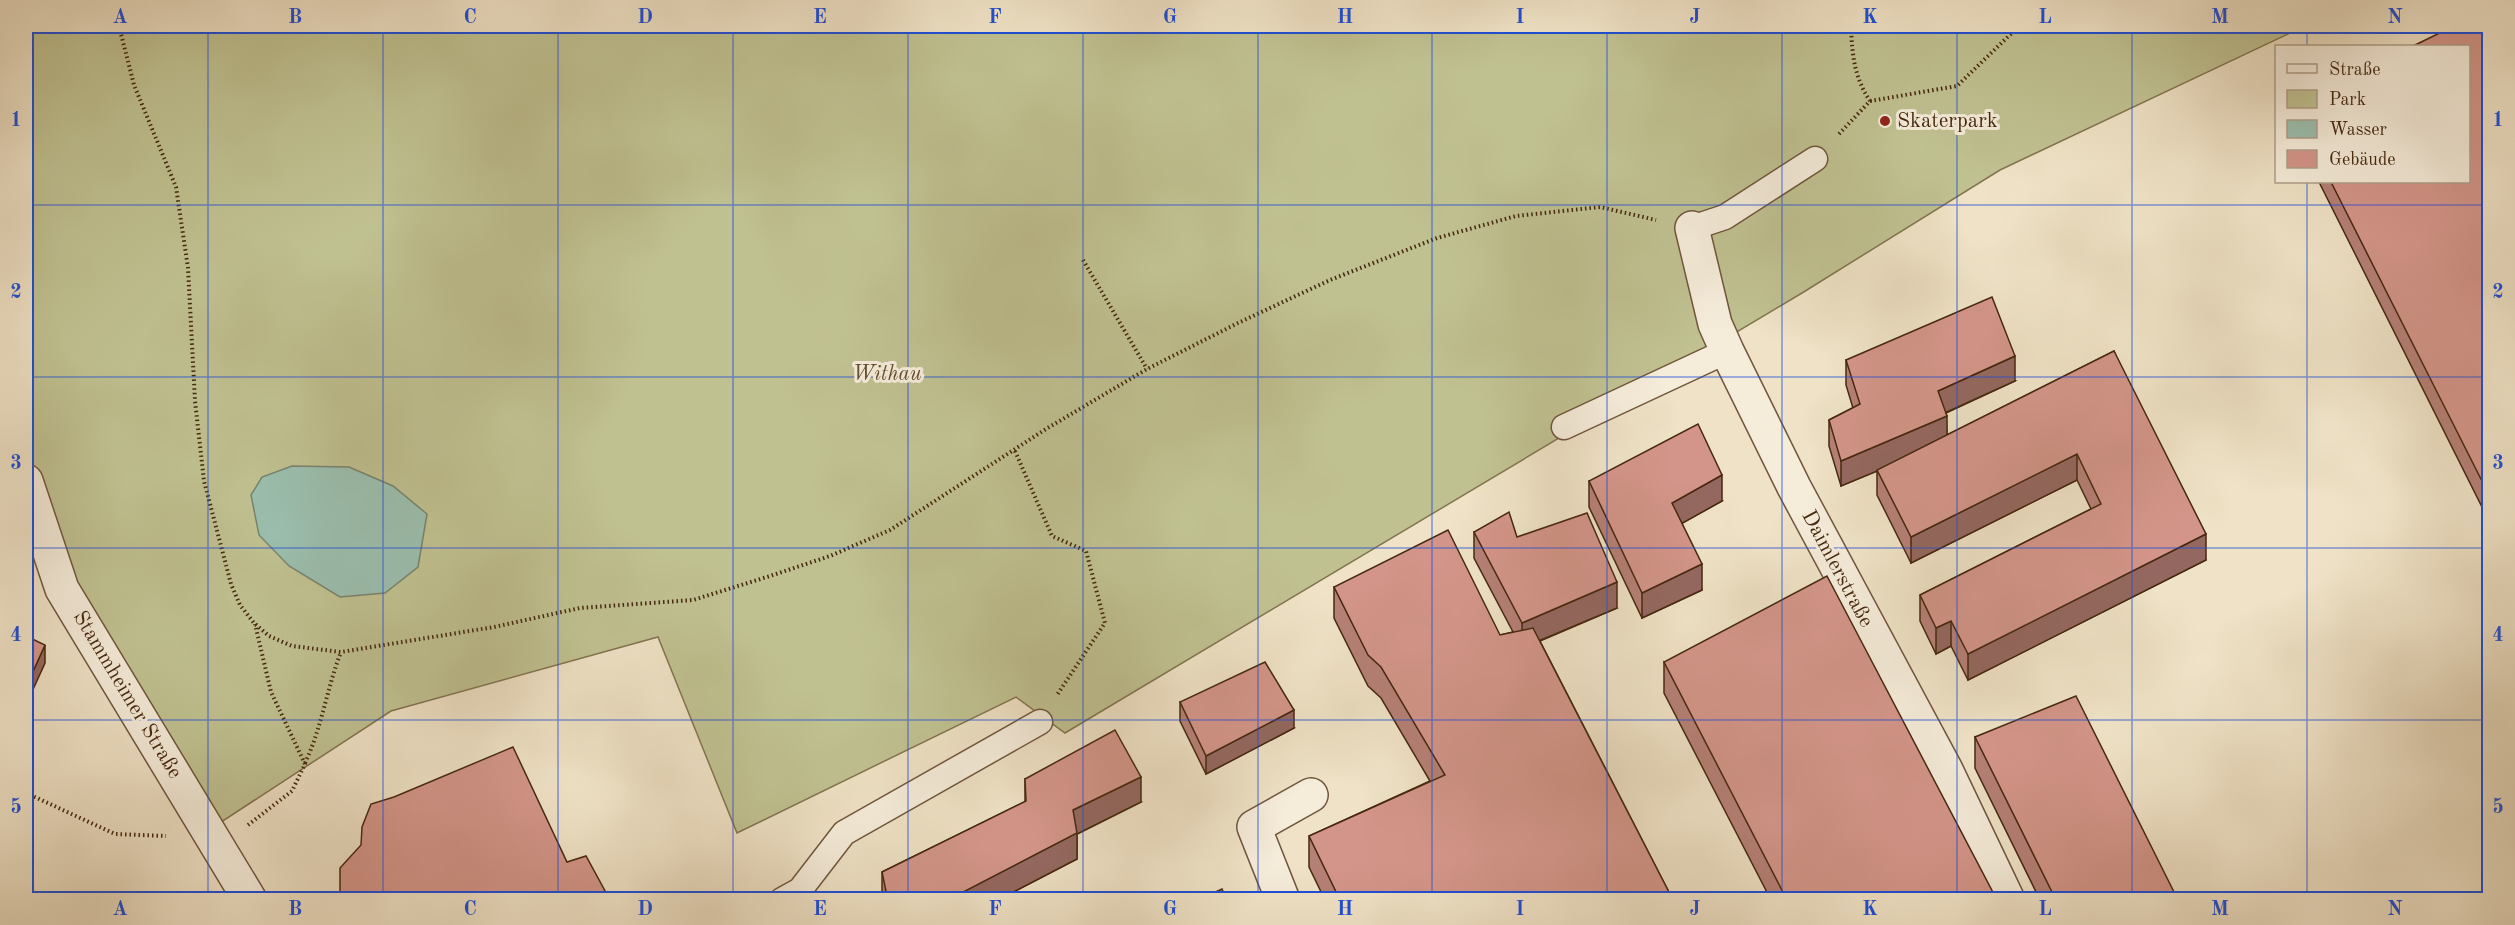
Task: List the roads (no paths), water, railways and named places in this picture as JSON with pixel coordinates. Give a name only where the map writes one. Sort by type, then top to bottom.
[{"type":"street","name":"Daimlerstraße","points":[[1692,228],[1715,324],[1727,351],[1794,487],[1946,770],[2008,900]]},
{"type":"street","name":"Stammheimer Straße","points":[[26,481],[62,589],[249,899]]},
{"type":"street","points":[[1284,900],[1254,828],[1311,795]]},
{"type":"lane","points":[[1692,228],[1725,217],[1815,159]]},
{"type":"lane","points":[[1564,427],[1727,351]]},
{"type":"lane","points":[[782,900],[801,890],[844,833],[1040,722]]},
{"type":"water","points":[[292,466],[349,467],[393,486],[427,514],[418,567],[385,593],[340,597],[289,566],[259,535],[251,495],[262,477]]},
{"type":"place","name":"Skaterpark","points":[[1885,121]]},
{"type":"park label","name":"Withau","points":[[887,374]]}]
